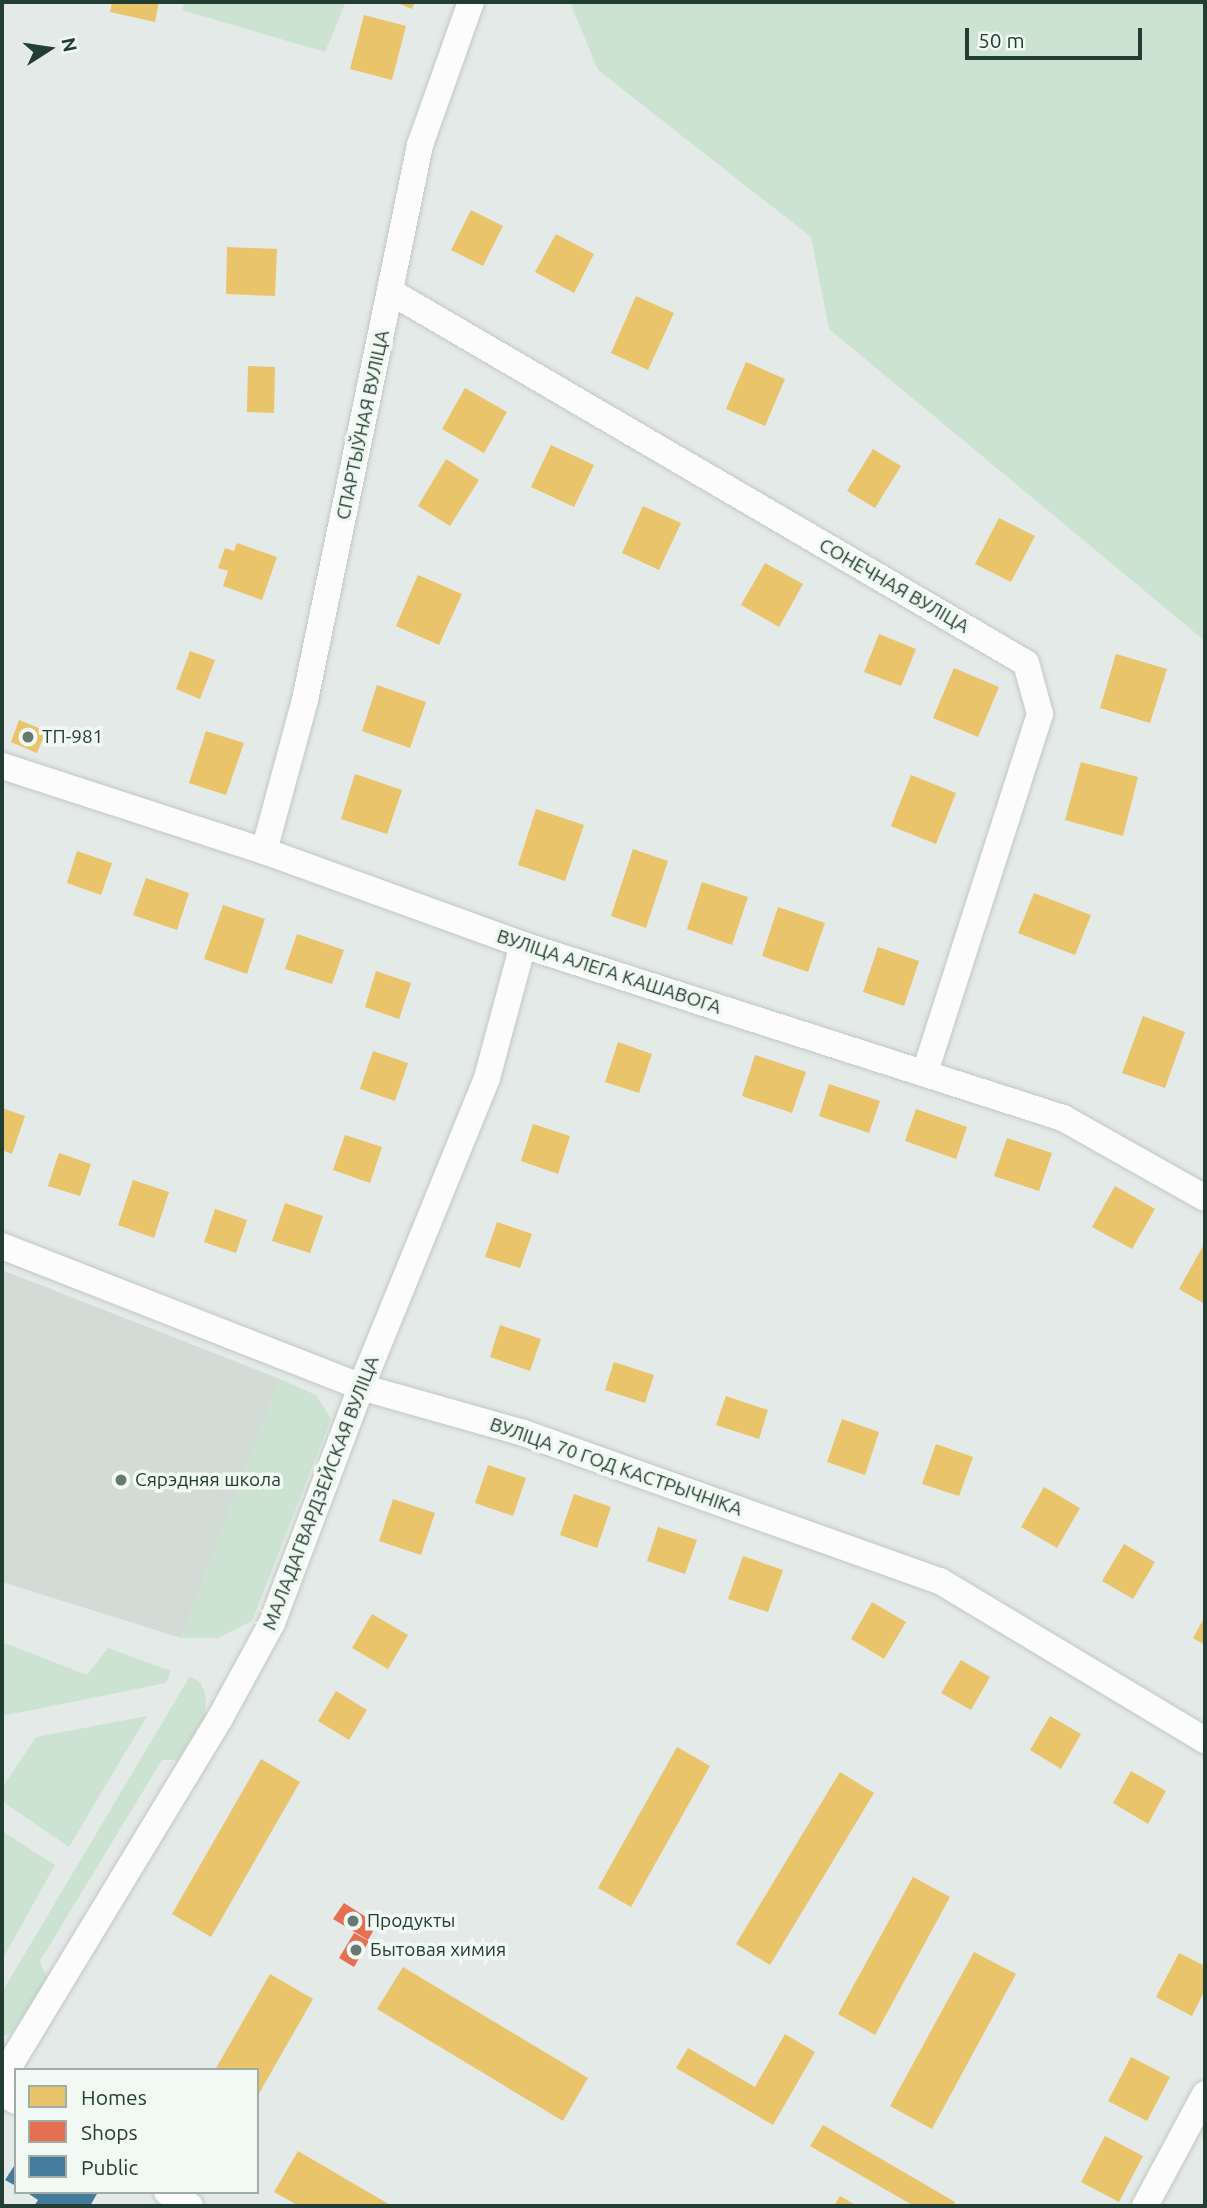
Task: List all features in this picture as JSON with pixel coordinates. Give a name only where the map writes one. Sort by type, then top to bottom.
[{"type":"street","name":"СПАРТЫЎНАЯ ВУЛІЦА","points":[[264,851],[305,700],[420,145],[471,2]]},
{"type":"street","name":"СОНЕЧНАЯ ВУЛІЦА","points":[[390,292],[1026,663],[1040,714],[925,1072]]},
{"type":"street","name":"ВУЛІЦА АЛЕГА КАШАВОГА","points":[[2,766],[264,851],[523,945],[1063,1118],[1205,1198]]},
{"type":"street","name":"МАЛАДАГВАРДЗЕЙСКАЯ ВУЛІЦА","points":[[2,2078],[220,1718],[272,1623],[361,1387],[487,1078],[523,945]]},
{"type":"street","name":"ВУЛІЦА 70 ГОД КАСТРЫЧНІКА","points":[[2,1246],[361,1387],[524,1433],[940,1581],[1205,1740]]},
{"type":"street","points":[[1145,2206],[1205,2094]]},
{"type":"street","points":[[170,2194],[190,2206]]},
{"type":"shaded area","name":"Сярэдняя школа","points":[[2,1270],[280,1379],[181,1638],[2,1582]]},
{"type":"green space","points":[[185,2],[346,2],[325,52],[182,10]]},
{"type":"green space","points":[[570,2],[1205,2],[1205,641],[829,329],[811,237],[598,70]]},
{"type":"green space","points":[[280,1379],[316,1395],[331,1419],[252,1621],[218,1638],[181,1638]]},
{"type":"green space","points":[[2,1642],[87,1675],[108,1648],[171,1671],[166,1683],[2,1716]]},
{"type":"green space","points":[[190,1676],[200,1682],[206,1696],[205,1716],[178,1760],[162,1760],[40,1961],[48,1980],[10,2034],[2,2037],[2,1992]]},
{"type":"green space","points":[[147,1716],[69,1847],[2,1801],[2,1788],[36,1737]]},
{"type":"green space","points":[[2,1831],[55,1865],[2,1960]]},
{"type":"building: Homes","points":[[112,2],[159,2],[155,22],[110,12]]},
{"type":"building: Homes","points":[[395,2],[415,2],[412,9]]},
{"type":"building: Homes","points":[[364,15],[406,26],[392,80],[350,69]]},
{"type":"building: Homes","points":[[471,210],[503,226],[483,266],[451,250]]},
{"type":"building: Homes","points":[[556,234],[594,254],[574,293],[535,272]]},
{"type":"building: Homes","points":[[227,247],[277,249],[275,296],[226,294]]},
{"type":"building: Homes","points":[[636,296],[674,313],[648,370],[611,353]]},
{"type":"building: Homes","points":[[746,362],[785,379],[765,426],[726,409]]},
{"type":"building: Homes","points":[[248,366],[275,367],[274,413],[247,412]]},
{"type":"building: Homes","points":[[465,388],[507,412],[484,453],[442,429]]},
{"type":"building: Homes","points":[[551,445],[594,465],[574,507],[531,487]]},
{"type":"building: Homes","points":[[873,449],[901,466],[875,508],[847,491]]},
{"type":"building: Homes","points":[[446,459],[479,480],[450,526],[418,506]]},
{"type":"building: Homes","points":[[643,506],[681,523],[659,570],[622,553]]},
{"type":"building: Homes","points":[[999,518],[1035,536],[1011,582],[975,564]]},
{"type":"building: Homes","points":[[237,543],[277,557],[262,600],[223,586],[228,571],[218,568],[225,548],[234,551]]},
{"type":"building: Homes","points":[[765,563],[803,584],[779,627],[741,605]]},
{"type":"building: Homes","points":[[418,575],[462,594],[439,645],[396,626]]},
{"type":"building: Homes","points":[[879,634],[916,649],[901,686],[864,672]]},
{"type":"building: Homes","points":[[190,651],[215,660],[200,699],[176,689]]},
{"type":"building: Homes","points":[[1116,654],[1167,669],[1150,723],[1100,708]]},
{"type":"building: Homes","points":[[954,668],[999,687],[978,737],[933,718]]},
{"type":"building: Homes","points":[[377,685],[426,702],[410,748],[362,731]]},
{"type":"building: Homes","name":"ТП-981","points":[[19,720],[46,731],[37,753],[11,742]]},
{"type":"building: Homes","points":[[206,731],[244,743],[226,795],[189,783]]},
{"type":"building: Homes","points":[[1081,762],[1138,777],[1123,836],[1065,820]]},
{"type":"building: Homes","points":[[355,774],[402,790],[387,834],[341,819]]},
{"type":"building: Homes","points":[[911,775],[956,793],[936,844],[891,826]]},
{"type":"building: Homes","points":[[536,809],[584,825],[565,881],[518,865]]},
{"type":"building: Homes","points":[[633,849],[668,861],[646,928],[611,916]]},
{"type":"building: Homes","points":[[77,851],[112,863],[101,895],[67,883]]},
{"type":"building: Homes","points":[[146,878],[189,893],[177,930],[133,915]]},
{"type":"building: Homes","points":[[702,882],[748,897],[732,945],[687,929]]},
{"type":"building: Homes","points":[[1034,893],[1091,915],[1075,955],[1018,933]]},
{"type":"building: Homes","points":[[223,905],[265,919],[247,974],[204,959]]},
{"type":"building: Homes","points":[[778,907],[825,923],[808,972],[762,956]]},
{"type":"building: Homes","points":[[297,934],[344,950],[332,984],[285,969]]},
{"type":"building: Homes","points":[[878,947],[919,961],[904,1006],[863,992]]},
{"type":"building: Homes","points":[[376,971],[411,983],[399,1019],[365,1007]]},
{"type":"building: Homes","points":[[1143,1016],[1185,1032],[1165,1088],[1122,1073]]},
{"type":"building: Homes","points":[[618,1042],[652,1054],[639,1093],[605,1082]]},
{"type":"building: Homes","points":[[373,1051],[408,1063],[395,1101],[360,1089]]},
{"type":"building: Homes","points":[[755,1055],[806,1072],[792,1113],[742,1096]]},
{"type":"building: Homes","points":[[829,1084],[880,1101],[869,1133],[819,1116]]},
{"type":"building: Homes","points":[[2,1108],[25,1116],[12,1154],[2,1150]]},
{"type":"building: Homes","points":[[916,1109],[967,1127],[956,1159],[905,1141]]},
{"type":"building: Homes","points":[[533,1124],[570,1136],[558,1174],[521,1161]]},
{"type":"building: Homes","points":[[345,1135],[382,1147],[370,1183],[333,1170]]},
{"type":"building: Homes","points":[[1007,1138],[1052,1153],[1039,1191],[994,1176]]},
{"type":"building: Homes","points":[[59,1153],[91,1164],[80,1196],[48,1186]]},
{"type":"building: Homes","points":[[133,1180],[169,1192],[154,1238],[118,1225]]},
{"type":"building: Homes","points":[[1115,1186],[1155,1209],[1132,1249],[1092,1227]]},
{"type":"building: Homes","points":[[285,1203],[323,1216],[310,1253],[272,1241]]},
{"type":"building: Homes","points":[[215,1209],[247,1220],[236,1253],[204,1242]]},
{"type":"building: Homes","points":[[497,1222],[532,1234],[520,1268],[485,1257]]},
{"type":"building: Homes","points":[[1203,1246],[1205,1247],[1205,1304],[1179,1289]]},
{"type":"building: Homes","points":[[500,1325],[541,1339],[530,1371],[490,1357]]},
{"type":"building: Homes","points":[[614,1362],[654,1375],[645,1403],[605,1390]]},
{"type":"building: Homes","points":[[726,1396],[768,1410],[759,1439],[716,1425]]},
{"type":"building: Homes","points":[[842,1419],[879,1432],[865,1475],[827,1462]]},
{"type":"building: Homes","points":[[936,1444],[973,1457],[959,1496],[922,1484]]},
{"type":"building: Homes","points":[[488,1465],[526,1478],[513,1516],[475,1503]]},
{"type":"building: Homes","points":[[1044,1487],[1080,1508],[1057,1548],[1021,1527]]},
{"type":"building: Homes","points":[[574,1494],[611,1507],[597,1548],[560,1535]]},
{"type":"building: Homes","points":[[393,1499],[435,1513],[421,1555],[379,1541]]},
{"type":"building: Homes","points":[[658,1527],[697,1540],[685,1574],[647,1561]]},
{"type":"building: Homes","points":[[1124,1544],[1155,1562],[1133,1599],[1102,1581]]},
{"type":"building: Homes","points":[[743,1556],[783,1570],[768,1612],[728,1599]]},
{"type":"building: Homes","points":[[872,1602],[906,1622],[884,1659],[851,1639]]},
{"type":"building: Homes","points":[[372,1614],[408,1635],[388,1669],[352,1648]]},
{"type":"building: Homes","points":[[1205,1616],[1205,1645],[1193,1638]]},
{"type":"building: Homes","points":[[961,1660],[990,1677],[971,1710],[941,1693]]},
{"type":"building: Homes","points":[[336,1691],[367,1710],[349,1740],[318,1721]]},
{"type":"building: Homes","points":[[1050,1716],[1081,1734],[1061,1769],[1030,1750]]},
{"type":"building: Homes","points":[[677,1747],[710,1766],[631,1907],[598,1888]]},
{"type":"building: Homes","points":[[261,1759],[300,1782],[211,1937],[172,1914]]},
{"type":"building: Homes","points":[[1131,1771],[1166,1791],[1148,1824],[1113,1803]]},
{"type":"building: Homes","points":[[840,1772],[874,1793],[770,1965],[736,1944]]},
{"type":"building: Homes","points":[[913,1877],[950,1897],[875,2035],[838,2014]]},
{"type":"building: Homes","points":[[974,1952],[1016,1974],[932,2129],[890,2106]]},
{"type":"building: Homes","points":[[1179,1953],[1205,1966],[1205,1990],[1192,2016],[1156,1997]]},
{"type":"building: Homes","points":[[403,1967],[588,2078],[563,2121],[377,2009]]},
{"type":"building: Homes","points":[[270,1974],[313,1999],[259,2094],[259,2068],[216,2068]]},
{"type":"building: Homes","points":[[785,2034],[815,2052],[773,2125],[676,2068],[688,2048],[755,2087]]},
{"type":"building: Homes","points":[[1131,2057],[1170,2077],[1147,2121],[1108,2101]]},
{"type":"building: Homes","points":[[823,2125],[955,2202],[953,2206],[914,2206],[810,2146]]},
{"type":"building: Homes","points":[[1105,2136],[1143,2156],[1119,2202],[1081,2182]]},
{"type":"building: Homes","points":[[298,2151],[392,2206],[299,2206],[274,2192]]},
{"type":"building: Homes","points":[[840,2196],[857,2206],[834,2206]]},
{"type":"building: Shops","points":[[344,1903],[377,1924],[368,1940],[333,1919]]},
{"type":"building: Shops","points":[[354,1933],[369,1941],[354,1967],[339,1958]]},
{"type":"building: Public","points":[[14,2166],[14,2185],[5,2180]]},
{"type":"building: Public","points":[[29,2194],[97,2194],[90,2206],[34,2206],[38,2200]]},
{"type":"place","name":"ТП-981","points":[[28,737]]},
{"type":"place","name":"Сярэдняя школа","points":[[121,1480]]},
{"type":"place","name":"Продукты","points":[[353,1921]]},
{"type":"place","name":"Бытовая химия","points":[[356,1950]]}]
